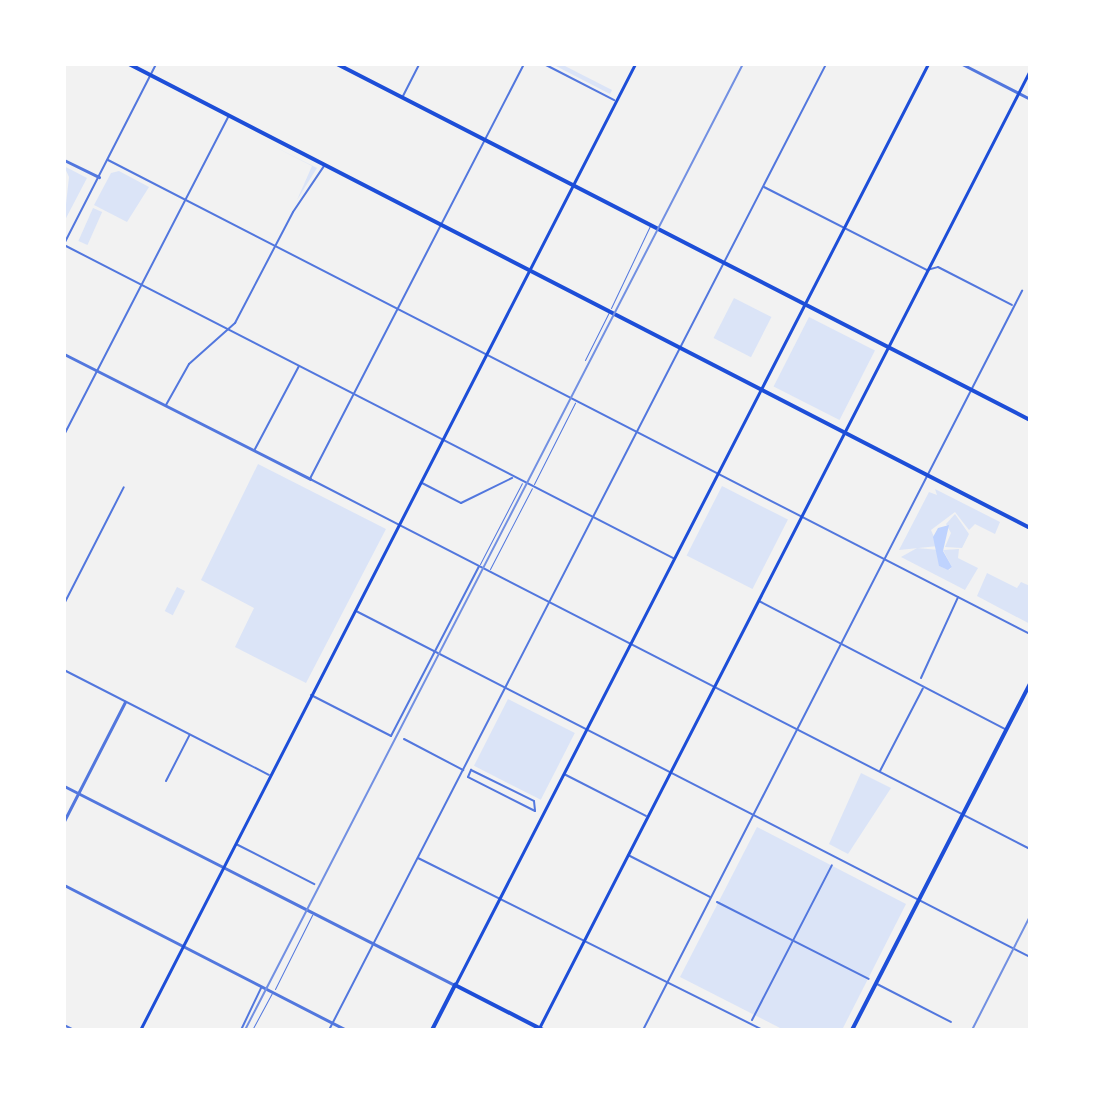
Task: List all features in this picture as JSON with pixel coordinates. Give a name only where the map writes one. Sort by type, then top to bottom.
[{"type":"main road","points":[[129,64],[1030,528]]},
{"type":"main road","points":[[337,64],[1030,420]]},
{"type":"main road","points":[[140,1030],[635,64]]},
{"type":"main road","points":[[434,1029],[928,64]]},
{"type":"main road","points":[[455,985],[540,1029],[583,939],[1030,70]]},
{"type":"main road","points":[[852,1030],[1030,683]]},
{"type":"street","points":[[156,64],[64,244],[674,558]]},
{"type":"street","points":[[402,98],[419,64]]},
{"type":"street","points":[[310,479],[524,64]]},
{"type":"street","points":[[544,64],[616,101]]},
{"type":"street","points":[[329,1030],[826,64]]},
{"type":"street","points":[[962,64],[1030,99]]},
{"type":"street","points":[[64,435],[230,115]]},
{"type":"street","points":[[64,160],[99,177]]},
{"type":"street","points":[[108,160],[1030,634]]},
{"type":"street","points":[[166,406],[187,366],[229,330],[325,163]]},
{"type":"street","points":[[763,186],[927,270],[938,267],[1014,306]]},
{"type":"street","points":[[643,1030],[1022,291]]},
{"type":"street","points":[[64,354],[1030,849]]},
{"type":"street","points":[[255,451],[299,365]]},
{"type":"street","points":[[421,482],[461,503],[509,483],[513,476]]},
{"type":"street","points":[[64,604],[124,487]]},
{"type":"street","points":[[310,695],[391,736],[479,566]]},
{"type":"street","points":[[921,678],[958,597]]},
{"type":"street","points":[[758,601],[1006,730]]},
{"type":"street","points":[[355,610],[1030,957]]},
{"type":"street","points":[[64,670],[269,776]]},
{"type":"street","points":[[879,772],[923,687]]},
{"type":"street","points":[[64,821],[125,702]]},
{"type":"street","points":[[166,781],[190,735]]},
{"type":"street","points":[[404,739],[463,770]]},
{"type":"street","points":[[471,770],[534,801],[535,811],[468,777],[471,770]]},
{"type":"street","points":[[564,774],[647,816]]},
{"type":"street","points":[[64,786],[455,985]]},
{"type":"street","points":[[235,844],[314,884]]},
{"type":"street","points":[[627,855],[710,897]]},
{"type":"street","points":[[418,858],[763,1030]]},
{"type":"street","points":[[748,1030],[832,865]]},
{"type":"street","points":[[64,885],[346,1030]]},
{"type":"street","points":[[717,902],[869,979]]},
{"type":"street","points":[[876,983],[951,1022]]},
{"type":"street","points":[[241,1030],[261,987]]},
{"type":"street","points":[[64,1025],[74,1030]]},
{"type":"lane","points":[[585,360],[650,225]]},
{"type":"lane","points":[[489,571],[576,401]]},
{"type":"lane","points":[[479,566],[523,481]]},
{"type":"lane","points":[[252,1030],[313,913]]},
{"type":"shaded area","points":[[552,64],[561,64],[612,90],[610,94]]},
{"type":"shaded area","points":[[269,144],[317,168],[297,200],[312,166]]},
{"type":"shaded area","points":[[64,166],[87,178],[64,222],[69,177]]},
{"type":"shaded area","points":[[119,171],[149,187],[127,222],[94,205],[111,173]]},
{"type":"shaded area","points":[[93,208],[102,212],[87,245],[78,241]]},
{"type":"shaded area","points":[[734,298],[771,317],[751,357],[714,338]]},
{"type":"shaded area","points":[[809,317],[875,351],[840,420],[774,386]]},
{"type":"shaded area","points":[[258,464],[386,529],[306,683],[235,647],[254,608],[201,580]]},
{"type":"shaded area","points":[[722,486],[788,520],[753,589],[687,555]]},
{"type":"shaded area","points":[[935,489],[1000,522],[995,534],[975,524],[969,530],[955,512],[931,530],[938,546],[899,550],[929,492],[937,495]]},
{"type":"shaded area","points":[[955,514],[969,534],[962,548],[945,547],[951,533],[946,524]]},
{"type":"shaded area","points":[[917,548],[939,550],[939,566],[949,570],[952,567],[943,550],[959,549],[958,558],[978,568],[965,590],[901,557]]},
{"type":"shaded area","points":[[987,573],[1017,588],[1021,582],[1030,586],[1030,624],[977,596]]},
{"type":"shaded area","points":[[177,587],[185,591],[173,615],[165,611]]},
{"type":"shaded area","points":[[508,699],[575,733],[541,800],[474,766]]},
{"type":"shaded area","points":[[861,773],[891,788],[848,854],[829,844]]},
{"type":"shaded area","points":[[757,827],[906,904],[842,1030],[784,1030],[680,977]]},
{"type":"water","points":[[949,525],[943,551],[952,567],[948,570],[939,566],[933,537],[938,528]]},
{"type":"railway","points":[[245,1030],[743,64]]},
{"type":"railway","points":[[972,1030],[1030,916]]}]
